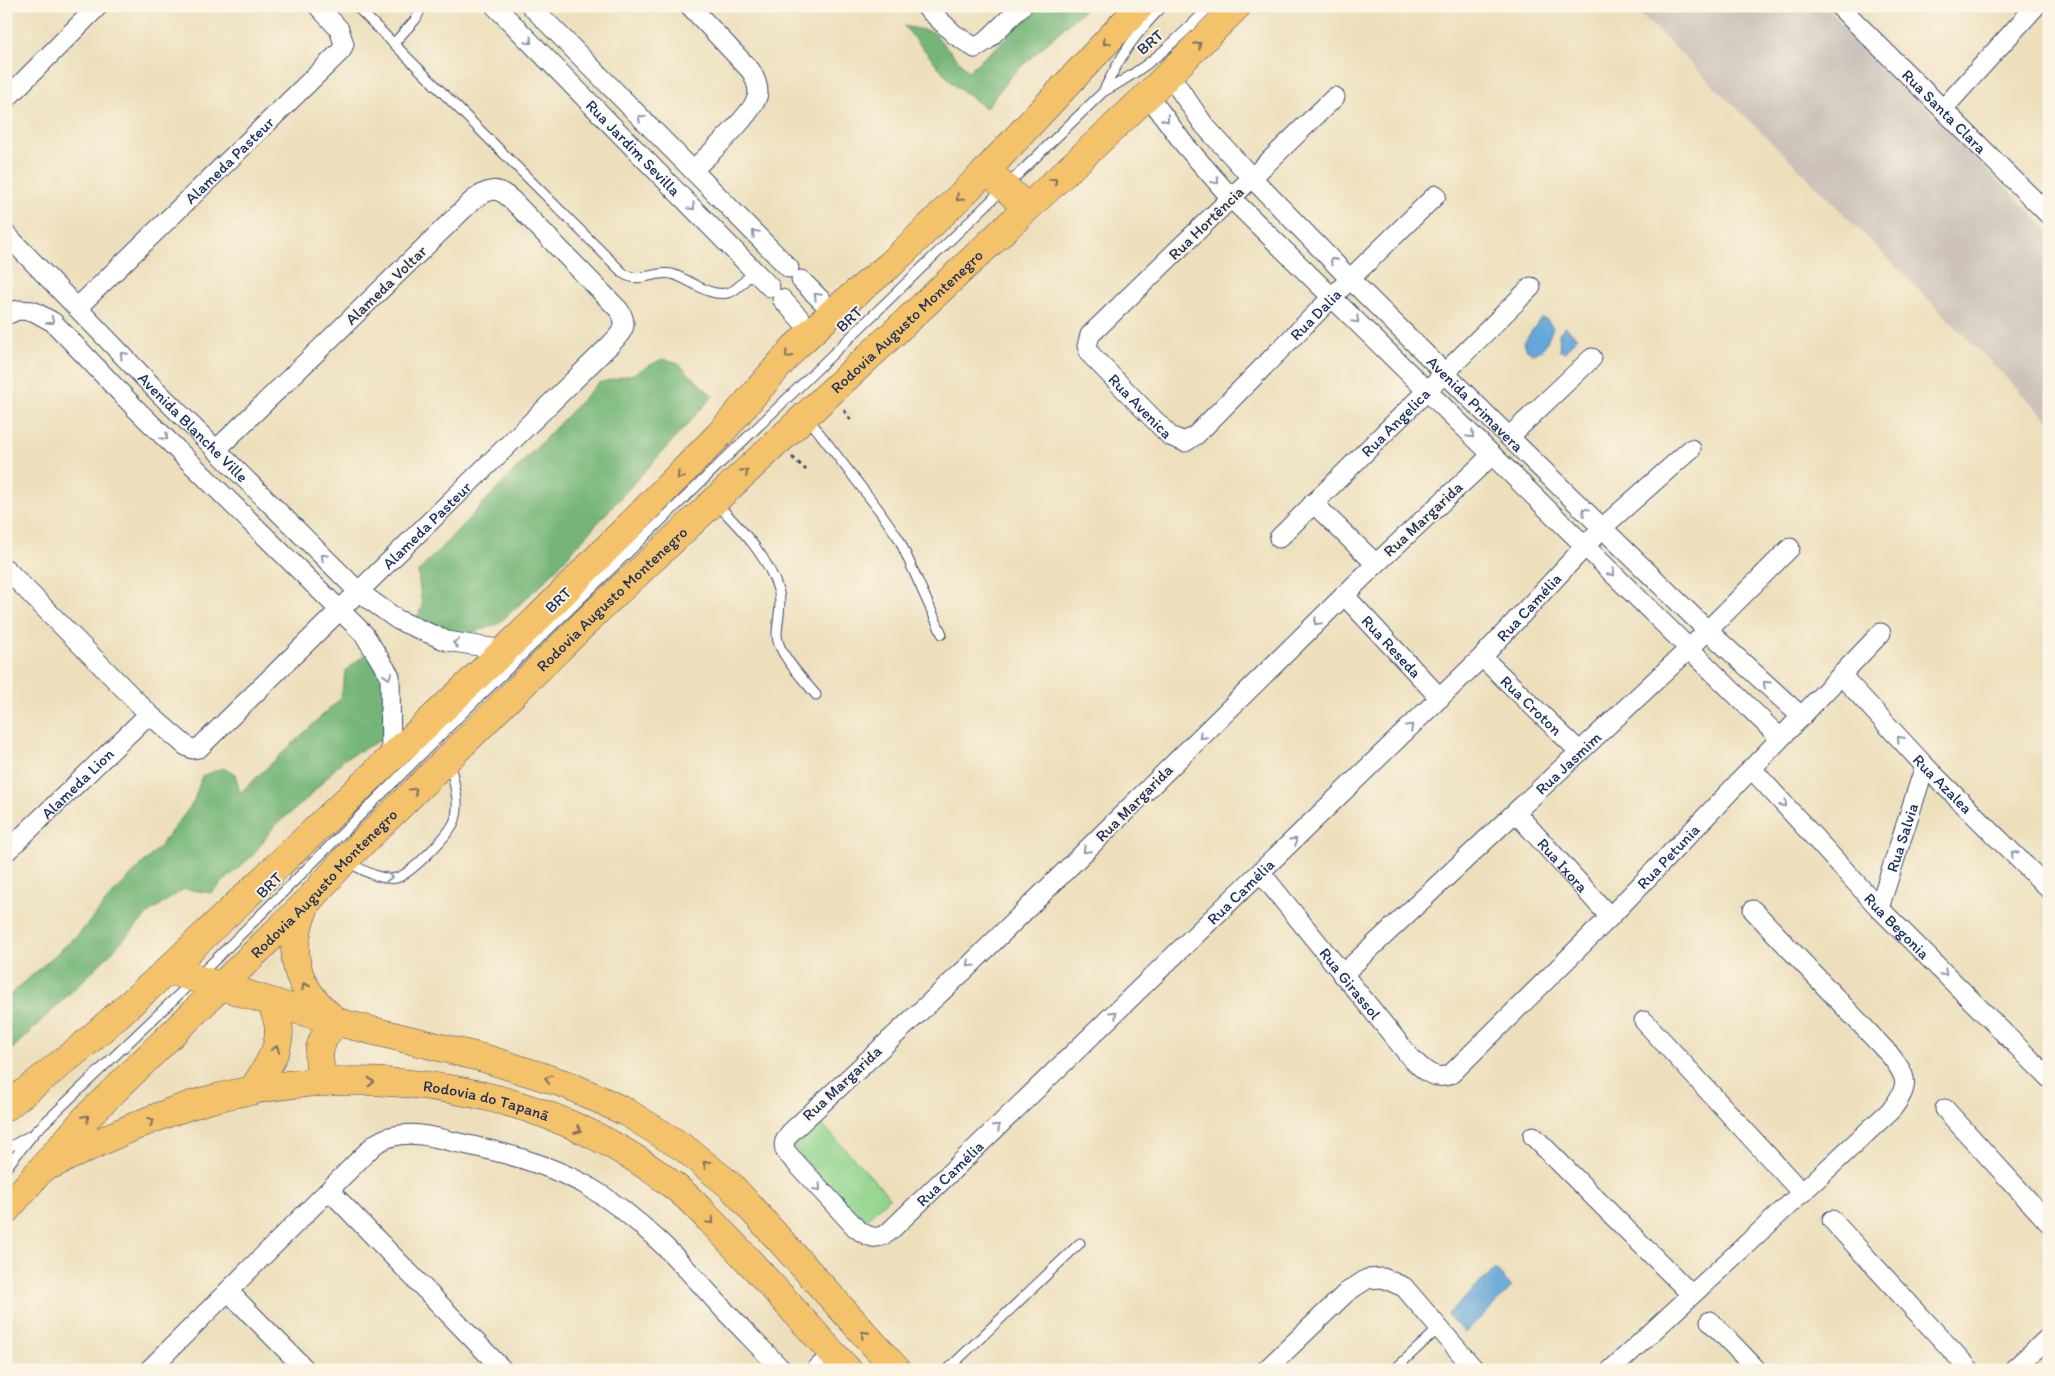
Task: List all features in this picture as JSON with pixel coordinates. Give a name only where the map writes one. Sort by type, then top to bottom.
[{"type":"main road","points":[[6,1107],[84,1045],[168,970],[504,650],[660,497],[719,435],[794,348],[833,312],[997,178],[1140,6]]},
{"type":"main road","name":"Rodovia Augusto Montenegro","points":[[6,1210],[208,981],[307,902],[344,861],[596,612],[1148,95],[1237,6]]},
{"type":"main road","points":[[997,178],[1027,208]]},
{"type":"main road","points":[[307,902],[298,922],[294,945],[296,968],[305,989],[318,1007],[337,1022]]},
{"type":"main road","points":[[168,970],[337,1022],[487,1059],[568,1085],[619,1108],[656,1129],[709,1166],[731,1186],[897,1370]]},
{"type":"main road","points":[[252,1091],[274,1056],[279,1040],[279,1020],[270,1002]]},
{"type":"main road","points":[[327,1082],[319,1064],[320,1043],[327,1031],[337,1022]]},
{"type":"main road","name":"Rodovia do Tapanã","points":[[43,1169],[96,1143],[171,1113],[207,1100],[252,1091],[327,1082],[407,1082],[477,1094],[534,1110],[610,1144],[655,1171],[677,1188],[740,1252],[832,1364]]},
{"type":"street","points":[[6,99],[98,6]]},
{"type":"street","name":"Alameda Pasteur","points":[[78,306],[341,51],[344,44],[339,29],[318,6]]},
{"type":"street","name":"Rua Jardim Sevilla","points":[[495,6],[812,332]]},
{"type":"street","name":"Rua Jardim Sevilla","points":[[531,6],[833,312]]},
{"type":"street","points":[[690,6],[751,71],[757,82],[758,95],[754,106],[693,170]]},
{"type":"street","points":[[924,6],[975,48],[986,41],[1022,6]]},
{"type":"street","points":[[1943,109],[2036,6]]},
{"type":"street","name":"Rua Santa Clara","points":[[1847,9],[1943,109],[2046,208]]},
{"type":"street","name":"Avenida Primavera","points":[[1169,74],[1204,125],[1252,178],[1350,279],[1508,437],[1603,527],[1707,630],[1802,717]]},
{"type":"street","name":"Avenida Primavera","points":[[1148,95],[1184,144],[1232,199],[1333,296],[1780,738]]},
{"type":"street","name":"Rua Hortência","points":[[1090,354],[1087,346],[1090,335],[1335,97]]},
{"type":"street","name":"Alameda Voltar","points":[[216,450],[473,200],[491,190],[504,193],[561,251]]},
{"type":"street","name":"Rua Dalia","points":[[1196,435],[1436,195]]},
{"type":"street","name":"Avenida Blanche Ville","points":[[6,234],[78,306],[155,389],[359,592],[386,612],[413,627],[447,641],[504,650]]},
{"type":"street","name":"Alameda Pasteur","points":[[149,714],[186,746],[193,749],[199,748],[625,328],[625,319],[619,310],[561,251]]},
{"type":"street","points":[[754,271],[757,264],[767,255],[776,255]]},
{"type":"street","name":"Rua Angelica","points":[[1279,538],[1531,287]]},
{"type":"street","name":"Avenida Blanche Ville","points":[[6,315],[18,310],[33,311],[53,322],[135,408],[364,634],[390,676],[391,758]]},
{"type":"street","name":"Rua Avenica","points":[[1090,354],[1170,436],[1185,442],[1196,435]]},
{"type":"street","points":[[1508,437],[1592,358]]},
{"type":"street","points":[[135,408],[155,389]]},
{"type":"street","name":"Rua Camélia","points":[[786,1152],[856,1228],[866,1236],[880,1238],[1261,873],[1482,657],[1603,527],[1691,449]]},
{"type":"street","name":"Rua Margarida","points":[[786,1152],[783,1147],[785,1140],[800,1122],[969,966],[1344,595],[1492,455]]},
{"type":"street","points":[[1313,504],[1376,564]]},
{"type":"street","name":"Rua Jasmim","points":[[1342,975],[1689,649],[1790,548]]},
{"type":"street","points":[[6,569],[149,714]]},
{"type":"street","name":"Rua Reseda","points":[[1344,595],[1440,698]]},
{"type":"street","points":[[364,634],[386,612]]},
{"type":"street","name":"Rua Petunia","points":[[1451,1074],[1610,917],[1881,632]]},
{"type":"street","name":"Rua Croton","points":[[1482,657],[1580,752]]},
{"type":"street","name":"Rua Azalea","points":[[1842,675],[1925,766],[2049,888]]},
{"type":"street","name":"Alameda Lion","points":[[6,852],[149,714]]},
{"type":"street","name":"Rua Salvia","points":[[1879,908],[1925,766]]},
{"type":"street","name":"Rua Begonia","points":[[1751,768],[1879,908],[2049,1078]]},
{"type":"street","name":"Rua Ixora","points":[[1516,813],[1610,917]]},
{"type":"street","name":"Rua Girassol","points":[[1261,873],[1411,1058],[1422,1068],[1440,1077],[1451,1074]]},
{"type":"street","points":[[1611,1370],[1892,1109],[1901,1097],[1905,1078],[1890,1055],[1752,910]]},
{"type":"street","points":[[1644,1021],[1802,1193]]},
{"type":"street","points":[[1945,1109],[2049,1223]]},
{"type":"street","points":[[149,1370],[375,1144],[391,1136],[416,1134],[525,1158],[583,1184],[611,1200],[642,1225],[684,1265],[782,1370]]},
{"type":"street","points":[[1533,1136],[1691,1294]]},
{"type":"street","points":[[330,1191],[504,1370]]},
{"type":"street","points":[[1832,1220],[1970,1370]]},
{"type":"street","points":[[1266,1370],[1347,1292],[1367,1279],[1383,1278],[1404,1287],[1475,1370]]},
{"type":"street","points":[[228,1291],[306,1370]]},
{"type":"street","points":[[1710,1321],[1757,1370]]},
{"type":"street","points":[[2013,1370],[2049,1337]]},
{"type":"lane","points":[[356,6],[624,274],[640,279],[655,274],[674,274],[710,291],[721,293],[734,290],[754,271]]},
{"type":"lane","points":[[394,43],[416,19],[422,6]]},
{"type":"lane","name":"BRT","points":[[1103,92],[1118,61],[1137,32],[1163,6]]},
{"type":"lane","name":"BRT","points":[[6,1168],[35,1132],[208,981],[474,703],[997,178],[1103,92],[1133,76],[1163,54],[1210,6]]},
{"type":"lane","points":[[806,415],[899,539],[942,634]]},
{"type":"lane","points":[[714,501],[747,536],[771,571],[779,595],[777,638],[784,654],[816,695]]},
{"type":"lane","points":[[344,861],[383,878],[396,878],[407,873],[445,836],[455,821],[457,808],[450,757]]},
{"type":"lane","name":"BRT","points":[[6,1149],[35,1132]]},
{"type":"lane","points":[[947,1370],[1080,1242]]},
{"type":"lane","points":[[1394,1370],[1439,1328]]},
{"type":"shaded area","points":[[1632,6],[1825,6],[2049,231],[2049,421],[1792,162]]},
{"type":"green space","points":[[1036,6],[1088,6],[1011,76],[986,108],[954,85],[904,26],[933,32],[968,71],[1005,40]]},
{"type":"green space","points":[[662,359],[676,362],[713,396],[545,581],[498,624],[447,641],[413,627],[422,607],[418,572],[598,383],[633,374]]},
{"type":"green space","points":[[374,647],[390,676],[390,735],[344,759],[304,802],[274,826],[254,854],[211,893],[184,889],[150,912],[97,967],[6,1055],[6,998],[78,935],[111,896],[160,846],[193,803],[202,776],[223,768],[235,774],[240,793],[340,699],[346,670]]},
{"type":"green space","points":[[813,1115],[890,1197],[863,1222],[786,1140]]},
{"type":"water","points":[[1541,318],[1547,320],[1553,328],[1543,348],[1532,354],[1526,349],[1524,342]]},
{"type":"water","points":[[1565,327],[1577,337],[1565,352],[1560,351],[1559,333]]},
{"type":"water","points":[[1495,1269],[1512,1287],[1465,1333],[1447,1315]]}]
